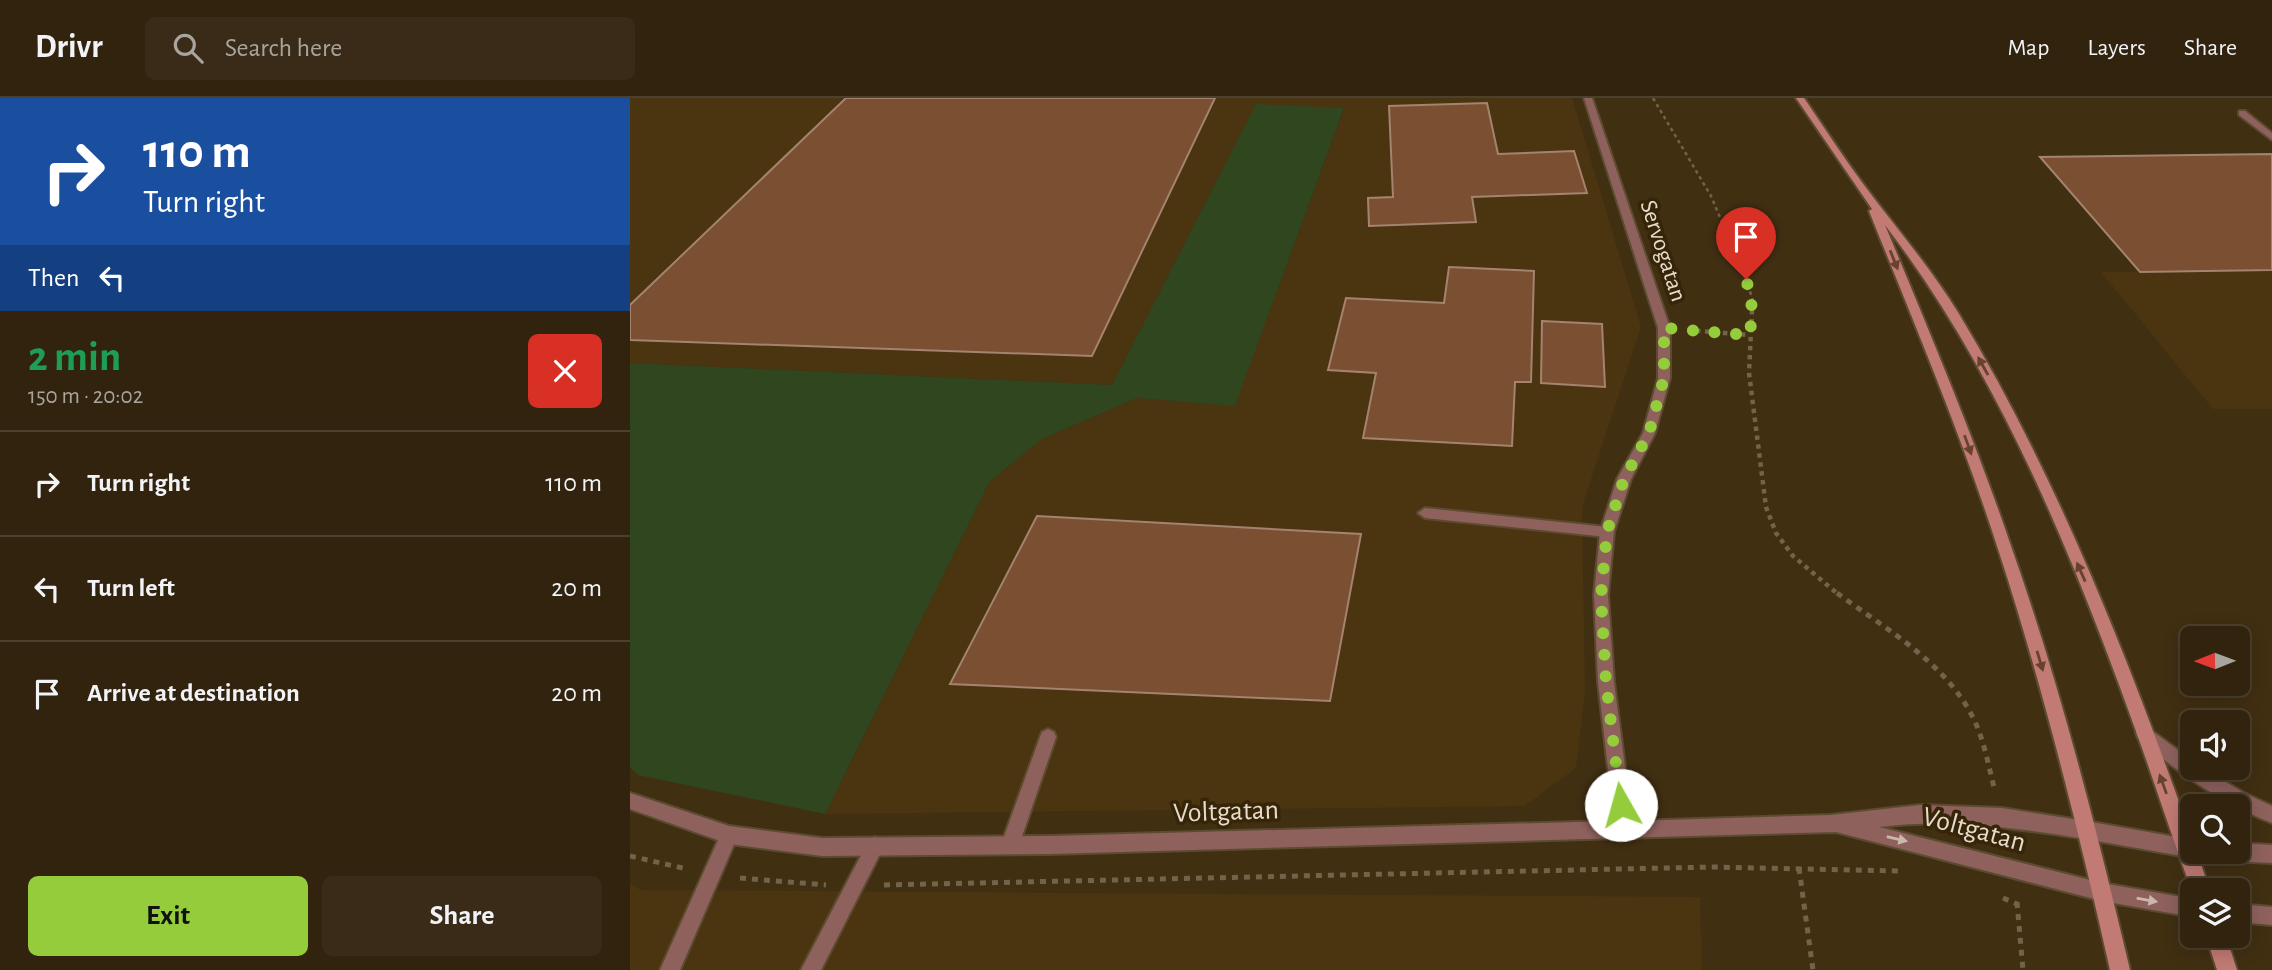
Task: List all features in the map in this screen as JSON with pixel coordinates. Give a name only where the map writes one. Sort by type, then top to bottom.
[{"type":"main road","points":[[1800,98],[1868,197],[1912,252],[1953,313],[2000,395],[2094,601],[2180,823]]},
{"type":"main road","points":[[1868,197],[1954,407],[2021,595],[2054,708],[2120,970]]},
{"type":"main road","points":[[2220,948],[2227,970]]},
{"type":"street","name":"Servogatan","points":[[1588,98],[1664,328],[1664,378],[1649,433],[1624,479],[1607,532],[1601,596],[1606,682],[1624,830]]},
{"type":"street","points":[[2242,113],[2272,137]]},
{"type":"street","points":[[1425,513],[1607,532]]},
{"type":"street","points":[[2144,733],[2199,778],[2243,803],[2272,815]]},
{"type":"street","points":[[1010,845],[1048,737]]},
{"type":"street","name":"Voltgatan","points":[[630,801],[729,835],[822,847],[1010,845],[1831,824],[1920,813],[2002,817],[2180,846]]},
{"type":"street","name":"Voltgatan","points":[[1831,824],[2102,892],[2180,906]]},
{"type":"street","points":[[670,970],[729,835]]},
{"type":"street","points":[[811,970],[875,846]]},
{"type":"street","points":[[2250,853],[2272,854]]},
{"type":"street","points":[[2250,914],[2272,916]]},
{"type":"path","points":[[1653,98],[1711,196],[1753,301],[1749,335],[1749,373],[1766,507],[1776,533],[1793,556],[1819,580],[1926,659],[1954,689],[1976,724],[2002,817]]},
{"type":"path","points":[[1664,328],[1749,335]]},
{"type":"path","points":[[630,856],[711,875],[854,886],[1684,867],[1799,867],[1913,873]]},
{"type":"path","points":[[1799,867],[1813,970]]},
{"type":"path","points":[[2012,869],[2023,970]]},
{"type":"path","points":[[1995,895],[2017,904]]},
{"type":"shaded area","points":[[630,98],[1572,98],[1641,327],[1582,507],[1585,692],[1576,768],[1525,806],[825,814],[990,481],[1042,439],[1137,398],[1235,405],[1344,109],[1256,105],[1112,385],[630,363]]},
{"type":"shaded area","points":[[2272,270],[2272,409],[2213,409],[2101,272]]},
{"type":"shaded area","points":[[630,884],[641,890],[1700,897],[1702,970],[630,970]]},
{"type":"green space","points":[[1256,104],[1344,108],[1235,406],[1137,398],[1042,439],[990,481],[825,814],[638,775],[630,767],[630,363],[1112,385]]},
{"type":"building","points":[[846,98],[1215,98],[1092,356],[630,340],[630,305]]},
{"type":"building","points":[[1487,103],[1498,154],[1574,151],[1587,193],[1472,197],[1476,222],[1369,226],[1368,198],[1393,197],[1389,106]]},
{"type":"building","points":[[2272,154],[2272,270],[2140,272],[2040,157]]},
{"type":"building","points":[[1449,267],[1534,271],[1531,382],[1515,382],[1512,446],[1363,438],[1376,373],[1328,370],[1346,298],[1444,303]]},
{"type":"building","points":[[1542,321],[1602,324],[1605,387],[1541,383]]},
{"type":"building","points":[[1037,516],[1361,534],[1330,701],[950,684]]},
{"type":"route","points":[[1621,805],[1606,682],[1601,596],[1607,532],[1624,479],[1649,433],[1664,378],[1664,328],[1749,335],[1753,301],[1746,279]]}]
